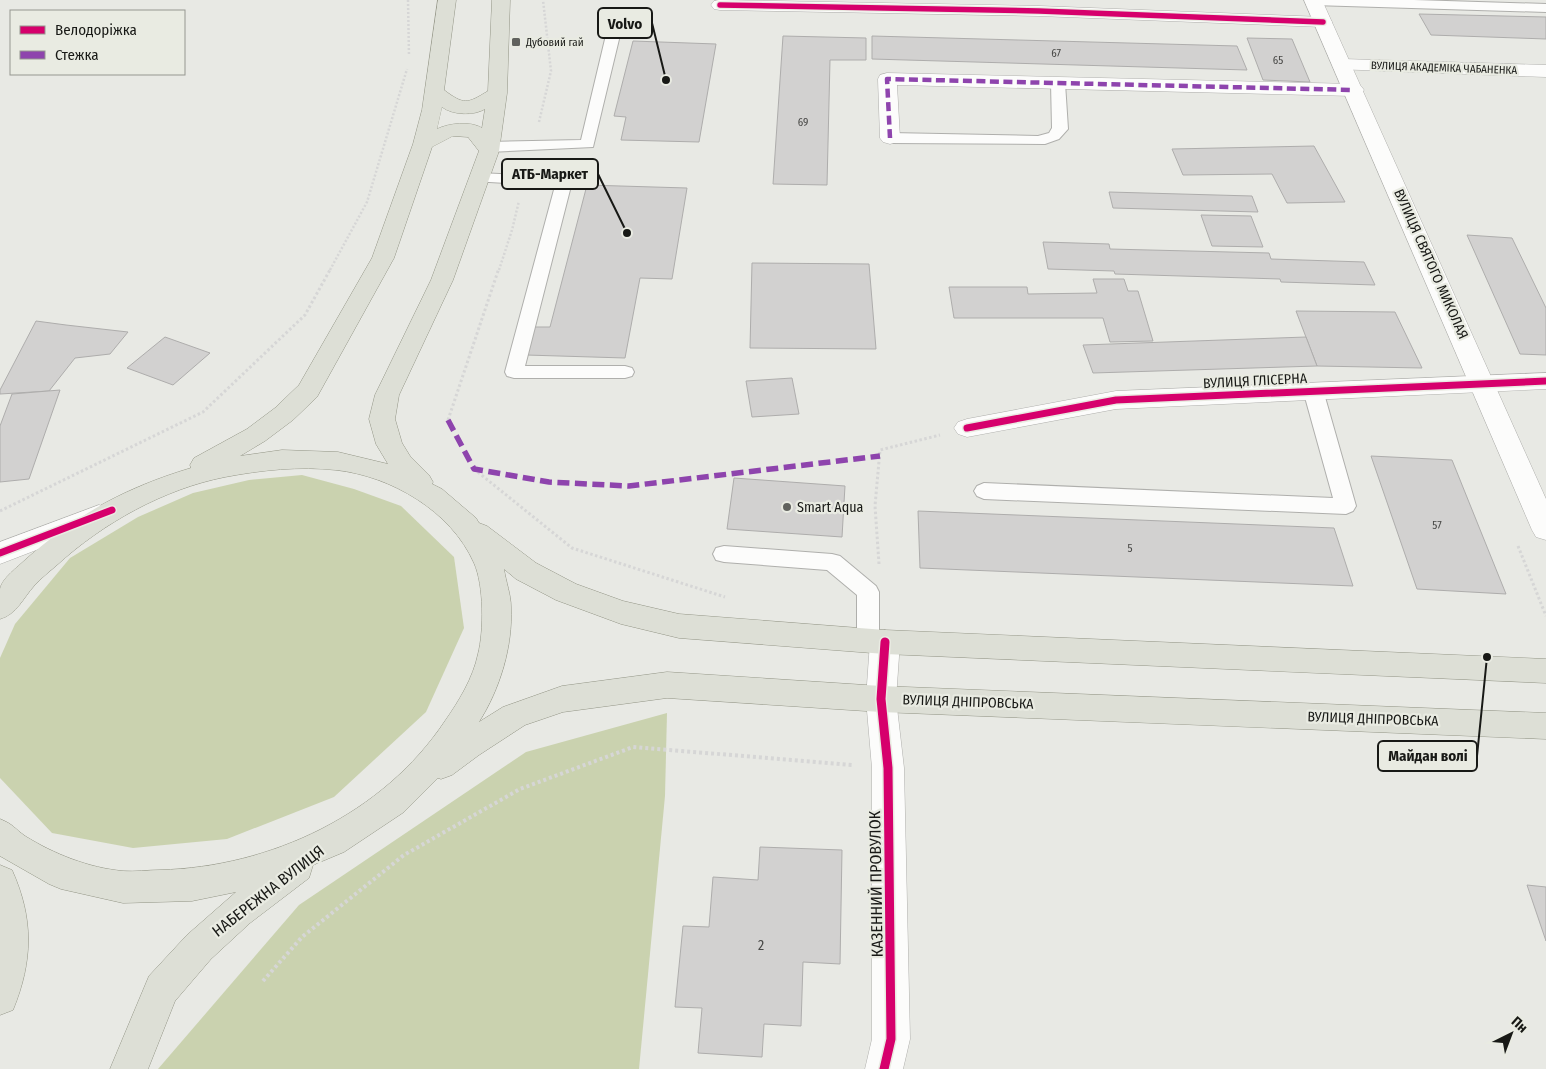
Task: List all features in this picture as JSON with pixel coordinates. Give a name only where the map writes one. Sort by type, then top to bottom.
[{"type":"main road","points":[[0,608],[24,578],[65,541],[112,510],[163,486],[256,435],[284,414],[308,391],[384,258],[423,144],[432,110],[447,0]]},
{"type":"main road","points":[[501,0],[497,93],[489,149],[442,280],[387,395],[382,419],[389,444],[401,463],[466,525],[526,571],[566,592],[621,612],[678,626],[877,642],[1546,671]]},
{"type":"main road","points":[[434,92],[454,107],[475,107],[497,93]]},
{"type":"main road","points":[[423,144],[450,130],[474,131],[489,149]]},
{"type":"main road","points":[[163,486],[222,468],[282,459],[338,461],[390,474],[434,496]]},
{"type":"main road","points":[[0,834],[11,845],[61,873],[123,887],[192,886],[264,870],[332,841],[392,802],[440,755],[474,705],[493,655],[498,608],[488,564],[466,525]]},
{"type":"main road","name":"ВУЛИЦЯ ДНІПРОВСЬКА","points":[[392,802],[468,745],[514,716],[562,699],[667,685],[880,699],[1546,726]]},
{"type":"main road","name":"НАБЕРЕЖНА ВУЛИЦЯ","points":[[129,1069],[162,989],[193,954],[238,911],[332,841]]},
{"type":"main road","points":[[0,881],[12,933],[7,982],[0,997]]},
{"type":"street","name":"ВУЛИЦЯ СВЯТОГО МИКОЛАЯ","points":[[1313,0],[1546,530]]},
{"type":"street","points":[[720,5],[857,3],[1038,5],[1323,22]]},
{"type":"street","name":"ВУЛИЦЯ АКАДЕМІКА ЧАБАНЕНКА","points":[[1342,65],[1546,71]]},
{"type":"street","points":[[890,138],[887,79],[1354,90]]},
{"type":"street","name":"ВУЛИЦЯ ГЛІСЕРНА","points":[[967,428],[1116,400],[1546,381]]},
{"type":"street","points":[[0,553],[112,510]]},
{"type":"street","name":"КАЗЕННИЙ ПРОВУЛОК","points":[[877,642],[880,699],[888,768],[892,1039],[884,1069]]},
{"type":"lane","points":[[1313,0],[1546,8]]},
{"type":"lane","points":[[489,149],[533,145],[588,144],[613,35]]},
{"type":"lane","points":[[890,138],[1040,141],[1054,136],[1060,129],[1058,83]]},
{"type":"lane","points":[[479,178],[564,182],[514,372],[625,372]]},
{"type":"lane","points":[[984,491],[1346,506],[1313,390]]},
{"type":"lane","points":[[724,554],[832,562],[868,592],[877,642]]},
{"type":"path","points":[[0,511],[203,412],[305,315],[367,202],[409,62],[408,0]]},
{"type":"path","points":[[533,145],[552,71],[543,0]]},
{"type":"path","points":[[448,420],[512,230],[524,180]]},
{"type":"path","points":[[880,572],[875,506],[880,450],[967,428]]},
{"type":"path","points":[[474,469],[572,548],[734,600]]},
{"type":"path","points":[[263,981],[302,937],[404,855],[520,789],[633,747],[888,768]]},
{"type":"green space","points":[[302,475],[354,489],[401,506],[454,557],[464,628],[426,712],[334,797],[227,839],[133,848],[52,833],[0,778],[0,658],[15,624],[70,558],[138,517],[193,493],[249,480]]},
{"type":"green space","points":[[667,713],[665,796],[639,1069],[158,1069],[299,905],[526,752]]},
{"type":"building","points":[[1419,14],[1546,17],[1546,39],[1431,35]]},
{"type":"building","points":[[783,36],[866,38],[866,60],[830,60],[827,185],[773,184]]},
{"type":"building","points":[[872,36],[1237,46],[1247,70],[872,59]]},
{"type":"building","points":[[1247,38],[1292,39],[1310,82],[1263,80]]},
{"type":"building","points":[[633,41],[716,44],[699,142],[621,140],[626,117],[614,116]]},
{"type":"building","points":[[1314,146],[1345,202],[1287,203],[1272,174],[1183,175],[1172,149]]},
{"type":"building","points":[[587,185],[687,188],[672,279],[640,278],[625,358],[526,355],[534,327],[550,327]]},
{"type":"building","points":[[1109,192],[1252,196],[1258,212],[1113,208]]},
{"type":"building","points":[[1201,215],[1251,216],[1263,247],[1212,246]]},
{"type":"building","points":[[1467,235],[1512,238],[1546,308],[1546,355],[1520,354]]},
{"type":"building","points":[[1043,242],[1109,244],[1110,249],[1269,253],[1271,259],[1364,262],[1375,285],[1281,282],[1280,279],[1115,274],[1114,271],[1048,269]]},
{"type":"building","points":[[752,263],[869,264],[876,349],[750,348]]},
{"type":"building","points":[[1093,279],[1124,279],[1128,291],[1138,291],[1153,341],[1110,342],[1103,318],[954,318],[949,287],[1027,287],[1028,294],[1097,293]]},
{"type":"building","points":[[1296,311],[1395,312],[1422,368],[1317,366]]},
{"type":"building","points":[[36,321],[128,332],[110,354],[75,358],[49,391],[0,394],[0,390]]},
{"type":"building","points":[[165,337],[210,353],[173,385],[127,368]]},
{"type":"building","points":[[1306,337],[1317,366],[1093,373],[1083,345]]},
{"type":"building","points":[[792,378],[799,414],[752,417],[746,381]]},
{"type":"building","points":[[60,390],[29,479],[0,482],[0,426],[12,394]]},
{"type":"building","points":[[1371,456],[1452,460],[1506,594],[1417,589]]},
{"type":"building","name":"Smart Aqua","points":[[734,478],[845,486],[842,537],[727,529]]},
{"type":"building","points":[[918,511],[1334,528],[1353,586],[920,568]]},
{"type":"building","points":[[760,847],[842,850],[840,964],[803,962],[801,1026],[764,1024],[762,1057],[698,1053],[702,1008],[675,1007],[683,926],[709,927],[713,877],[758,880]]},
{"type":"building","points":[[1527,885],[1546,887],[1546,941]]},
{"type":"marked path","points":[[890,138],[887,79],[1354,90]]},
{"type":"marked path","points":[[448,420],[474,469],[549,482],[629,486],[880,456]]},
{"type":"cycle path","points":[[720,5],[1039,11],[1323,22]]},
{"type":"cycle path","points":[[967,428],[1116,400],[1546,381]]},
{"type":"cycle path","points":[[0,553],[112,510]]},
{"type":"cycle path","points":[[884,1069],[891,1039],[888,768],[881,699],[885,642]]},
{"type":"place","name":"Дубовий гай","points":[[516,42]]},
{"type":"place","name":"Volvo","points":[[666,80]]},
{"type":"place","name":"АТБ-Маркет","points":[[627,233]]},
{"type":"place","name":"Smart Aqua","points":[[787,507]]},
{"type":"place","name":"Майдан волі","points":[[1487,657]]}]
